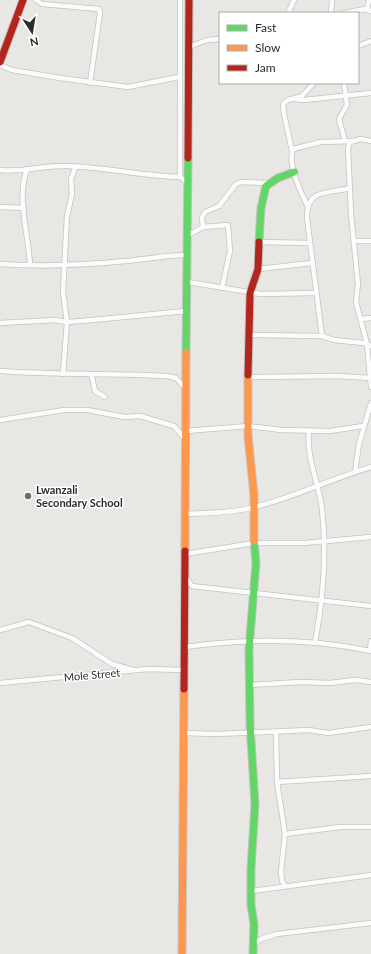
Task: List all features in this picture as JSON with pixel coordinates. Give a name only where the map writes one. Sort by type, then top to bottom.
[{"type":"main road","points":[[0,63],[23,0]]},
{"type":"main road","points":[[182,954],[189,0]]},
{"type":"main road","points":[[253,954],[254,918],[251,905],[251,854],[255,804],[250,732],[250,640],[256,563],[254,543],[254,508],[248,426],[250,293],[258,269],[262,202],[268,183],[294,172]]},
{"type":"street","points":[[36,0],[42,4],[99,9],[100,13],[90,83]]},
{"type":"street","points":[[180,0],[180,177]]},
{"type":"street","points":[[288,12],[294,0]]},
{"type":"street","points":[[331,12],[332,0]]},
{"type":"street","points":[[352,12],[369,10],[369,0]]},
{"type":"street","points":[[189,47],[202,41],[219,39]]},
{"type":"street","points":[[359,46],[371,41]]},
{"type":"street","points":[[0,63],[12,70],[90,83],[115,84],[128,87],[179,77]]},
{"type":"street","points":[[313,84],[302,96],[285,101],[282,107],[292,151],[294,172],[307,205],[315,293],[322,336]]},
{"type":"street","points":[[344,84],[347,105],[339,119],[345,141]]},
{"type":"street","points":[[293,98],[304,100],[371,93]]},
{"type":"street","points":[[292,151],[302,146],[345,141],[371,140]]},
{"type":"street","points":[[353,141],[349,144],[348,148],[358,284],[356,302],[369,345],[367,356],[371,387]]},
{"type":"street","points":[[0,170],[15,172],[55,166],[76,166],[180,177],[188,183]]},
{"type":"street","points":[[63,374],[67,322],[63,292],[67,216],[72,194],[71,179],[76,166]]},
{"type":"street","points":[[27,169],[23,184],[30,265]]},
{"type":"street","points":[[203,227],[202,219],[204,212],[219,206],[236,184],[241,182],[268,183]]},
{"type":"street","points":[[307,205],[313,197],[350,188]]},
{"type":"street","points":[[0,207],[24,208]]},
{"type":"street","points":[[187,236],[203,227],[226,224],[230,228],[230,251],[222,288]]},
{"type":"street","points":[[355,240],[371,241]]},
{"type":"street","points":[[259,242],[310,243]]},
{"type":"street","points":[[0,264],[65,265],[187,255]]},
{"type":"street","points":[[258,269],[312,263]]},
{"type":"street","points":[[188,282],[250,293],[272,295],[315,293]]},
{"type":"street","points":[[0,324],[54,320],[67,322],[186,311]]},
{"type":"street","points":[[361,319],[371,318]]},
{"type":"street","points":[[249,335],[322,336],[334,340],[369,345]]},
{"type":"street","points":[[0,371],[173,377],[180,381],[187,390]]},
{"type":"street","points":[[90,374],[95,391],[105,397]]},
{"type":"street","points":[[248,377],[338,376],[370,378]]},
{"type":"street","points":[[355,472],[356,454],[371,403]]},
{"type":"street","points":[[0,420],[64,410],[87,410],[125,417],[138,416],[174,426],[186,440]]},
{"type":"street","points":[[186,431],[248,426],[308,431],[334,431],[363,426]]},
{"type":"street","points":[[308,431],[310,457],[322,508],[324,541],[321,600],[315,643]]},
{"type":"street","points":[[185,514],[254,508],[299,494],[371,467]]},
{"type":"street","points":[[185,554],[254,543],[324,541],[371,537]]},
{"type":"street","points":[[184,575],[192,586],[371,606]]},
{"type":"street","points":[[0,630],[29,622],[72,638],[112,664],[139,671]]},
{"type":"street","points":[[185,647],[250,640],[315,643],[370,651],[371,641]]},
{"type":"street","name":"Mole Street","points":[[0,683],[139,671],[147,669],[185,670]]},
{"type":"street","points":[[250,685],[300,682],[330,683],[355,680],[371,682]]},
{"type":"street","points":[[183,733],[218,734],[308,730],[328,733],[371,727]]},
{"type":"street","points":[[276,732],[278,782],[285,834],[281,871],[282,880],[285,886]]},
{"type":"street","points":[[278,782],[371,776]]},
{"type":"street","points":[[285,834],[340,827],[371,827]]},
{"type":"street","points":[[252,891],[371,875]]},
{"type":"street","points":[[253,944],[261,939],[277,934],[371,923]]},
{"type":"traffic: fast","points":[[186,353],[188,158]]},
{"type":"traffic: fast","points":[[259,242],[261,208],[266,186],[278,178],[294,172]]},
{"type":"traffic: fast","points":[[253,954],[254,924],[251,905],[251,869],[255,804],[250,724],[249,649],[256,563],[254,541]]},
{"type":"traffic: slow","points":[[185,551],[186,353]]},
{"type":"traffic: slow","points":[[248,375],[248,436],[254,495],[254,541]]},
{"type":"traffic: slow","points":[[182,954],[184,689]]},
{"type":"traffic: jam","points":[[0,62],[23,0]]},
{"type":"traffic: jam","points":[[188,158],[189,0]]},
{"type":"traffic: jam","points":[[248,375],[250,293],[258,269],[259,242]]},
{"type":"traffic: jam","points":[[184,689],[185,551]]},
{"type":"place","name":"Lwanzali Secondary School","points":[[28,496]]}]
